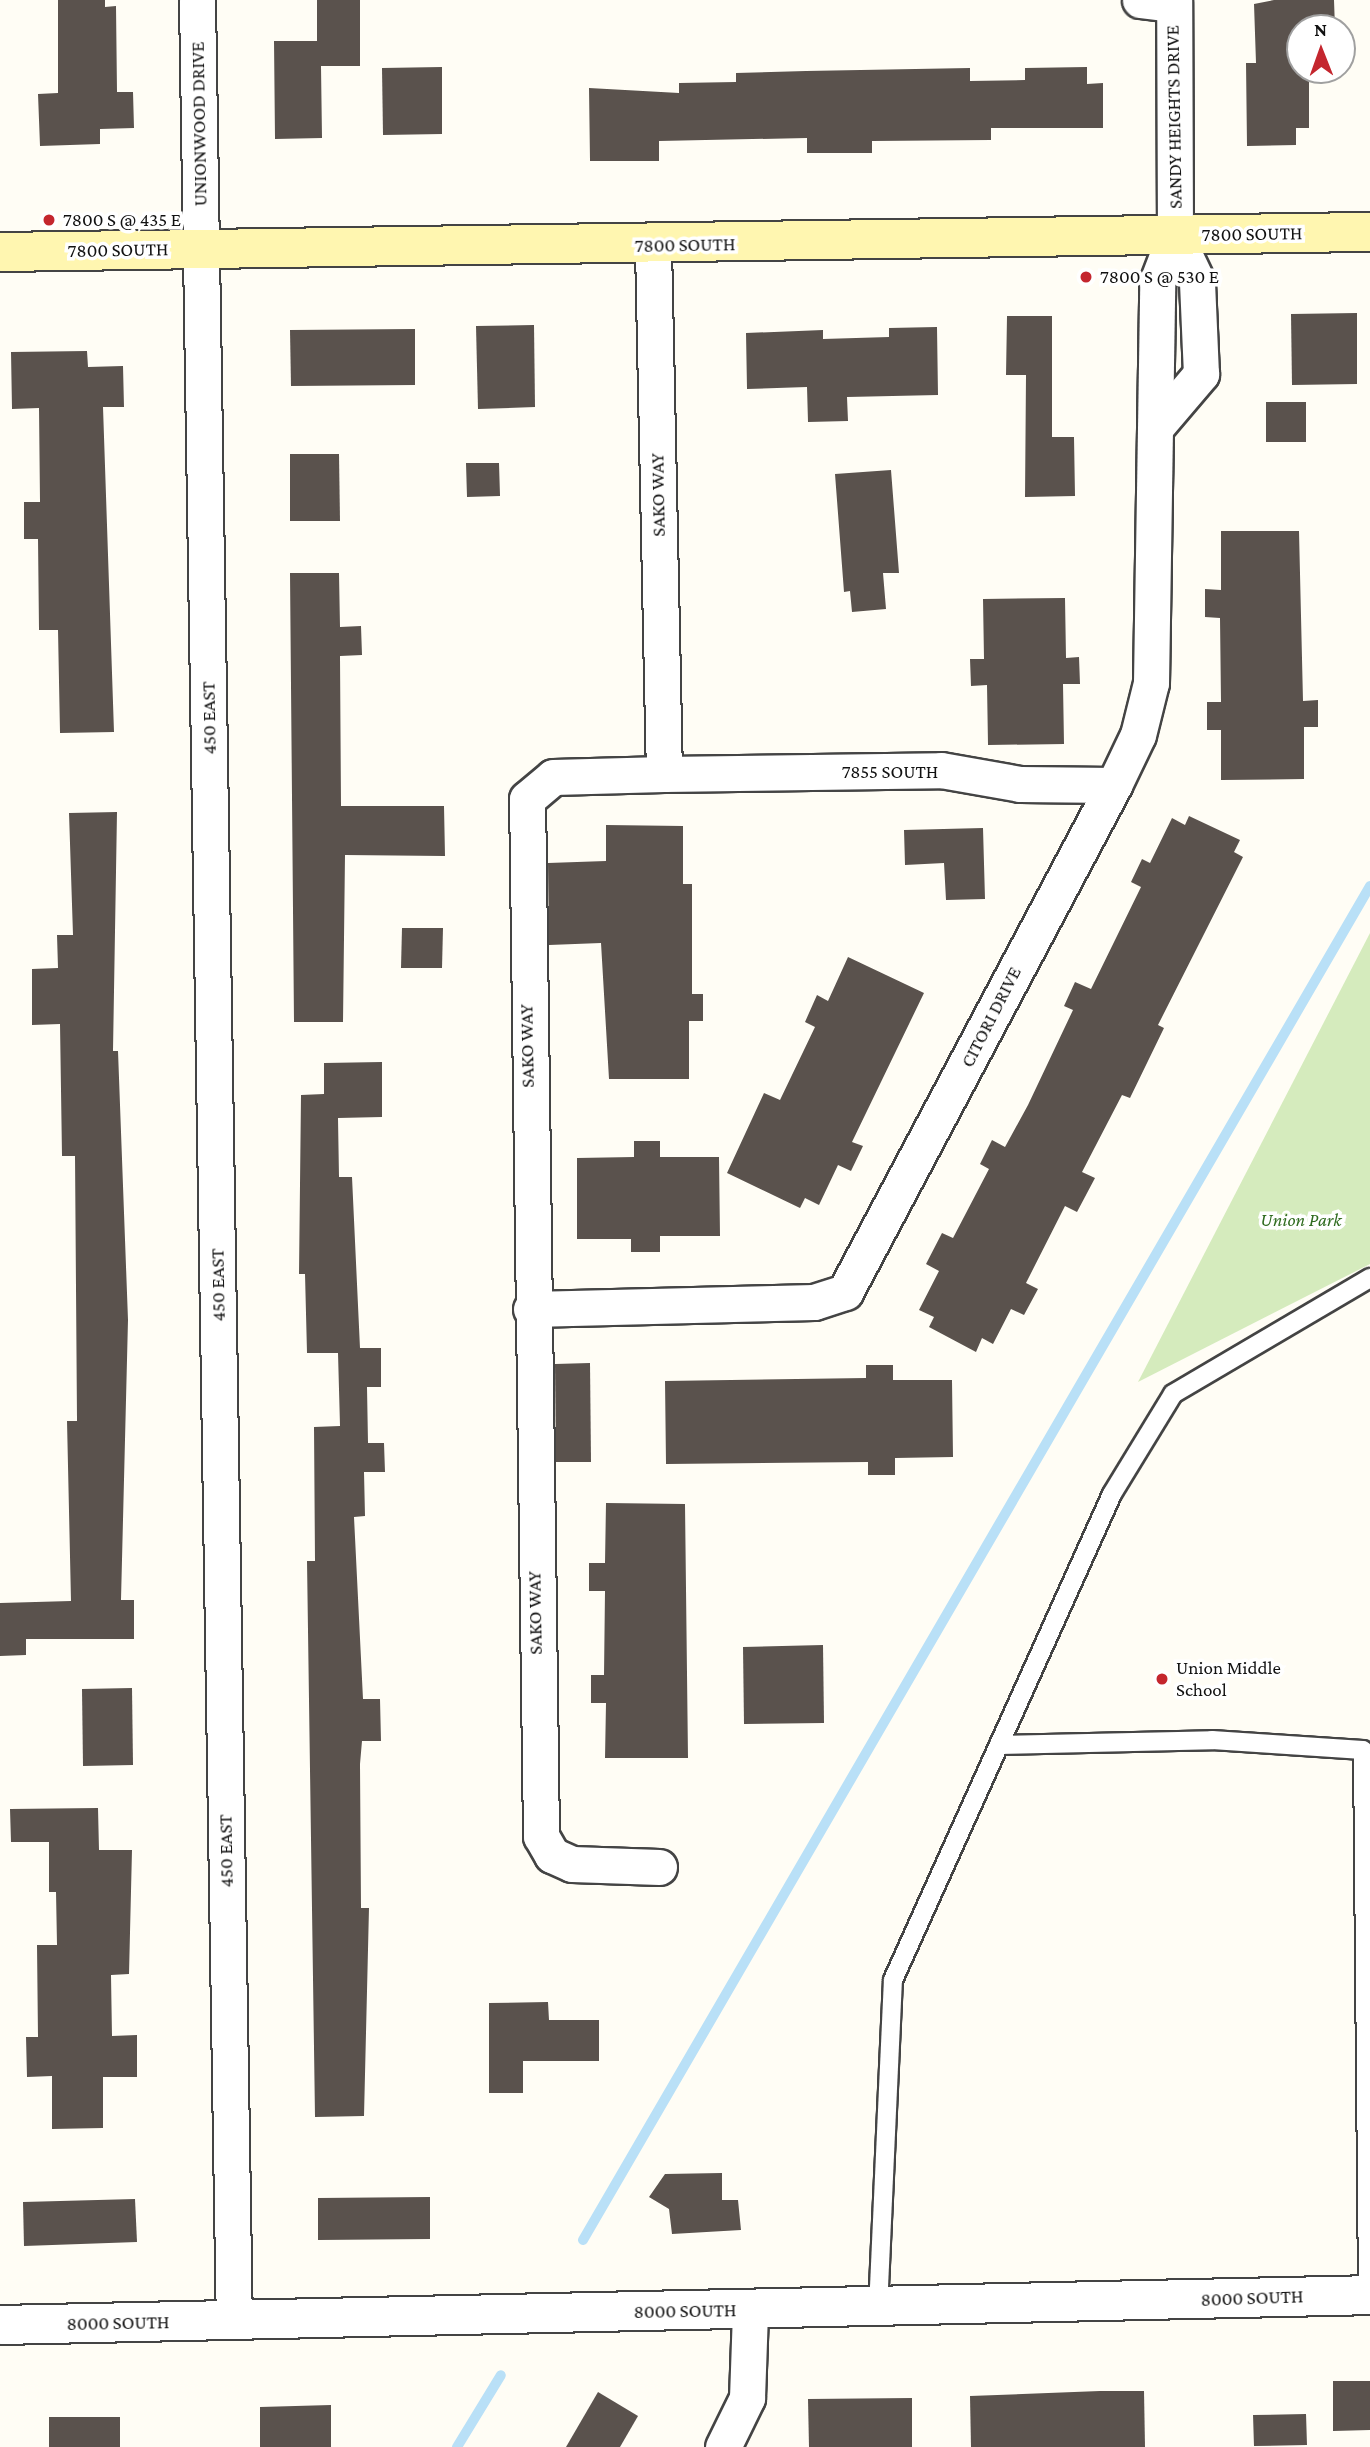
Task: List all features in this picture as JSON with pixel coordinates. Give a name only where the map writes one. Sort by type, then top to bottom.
[{"type":"main road","name":"7800 SOUTH","points":[[0,252],[653,246],[1370,232]]},
{"type":"street","name":"UNIONWOOD DRIVE","points":[[197,0],[202,249]]},
{"type":"street","name":"SANDY HEIGHTS DRIVE","points":[[1163,1],[1175,235]]},
{"type":"street","name":"CITORI DRIVE","points":[[531,1309],[814,1302],[845,1292],[1138,735],[1151,682],[1157,282],[1175,235]]},
{"type":"street","name":"SAKO WAY","points":[[653,246],[664,774],[553,777],[527,799],[531,1309],[541,1836],[552,1855],[572,1864],[659,1867]]},
{"type":"street","name":"450 EAST","points":[[202,249],[234,2320]]},
{"type":"street","name":"7855 SOUTH","points":[[664,774],[941,770],[1020,785],[1114,785]]},
{"type":"street","name":"8000 SOUTH","points":[[0,2325],[878,2309],[1369,2295]]},
{"type":"street","points":[[723,2447],[747,2398],[750,2310]]},
{"type":"lane","points":[[878,2309],[893,1980],[1112,1494],[1173,1394],[1370,1278]]},
{"type":"lane","points":[[999,1745],[1213,1740],[1363,1749],[1369,2295]]},
{"type":"green space","name":"Union Park","points":[[1370,933],[1370,1264],[1138,1382]]},
{"type":"building","points":[[58,0],[105,0],[105,7],[116,6],[117,92],[133,92],[134,128],[100,129],[100,144],[40,146],[38,94],[58,93]]},
{"type":"building","points":[[317,0],[360,0],[360,66],[321,66],[322,138],[275,139],[274,41],[317,41]]},
{"type":"building","points":[[1274,0],[1334,0],[1334,14],[1286,14],[1286,84],[1309,84],[1309,128],[1296,128],[1296,145],[1247,146],[1246,63],[1256,63],[1254,4]]},
{"type":"building","points":[[442,67],[442,134],[383,135],[382,68]]},
{"type":"building","points":[[1087,67],[1087,84],[1103,83],[1103,128],[991,128],[991,140],[872,141],[872,153],[807,153],[807,138],[659,141],[659,161],[590,161],[589,88],[679,93],[679,83],[736,82],[736,73],[806,71],[970,68],[970,81],[1025,80],[1025,68]]},
{"type":"building","points":[[1357,313],[1357,384],[1292,385],[1291,314]]},
{"type":"building","points":[[1007,316],[1052,316],[1052,437],[1074,437],[1075,496],[1025,497],[1026,375],[1006,375]]},
{"type":"building","points":[[534,325],[535,407],[478,409],[476,326]]},
{"type":"building","points":[[937,327],[938,395],[847,397],[848,421],[808,422],[807,387],[747,389],[746,333],[823,330],[823,339],[889,337],[889,328]]},
{"type":"building","points":[[415,329],[415,385],[291,386],[290,330]]},
{"type":"building","points":[[87,351],[88,367],[123,366],[124,407],[103,407],[114,732],[60,733],[58,630],[39,630],[38,539],[24,539],[24,502],[40,502],[39,408],[12,409],[11,352]]},
{"type":"building","points":[[1266,402],[1306,402],[1306,442],[1266,442]]},
{"type":"building","points":[[290,454],[339,454],[340,521],[290,521]]},
{"type":"building","points":[[466,463],[499,463],[500,496],[467,497]]},
{"type":"building","points":[[891,470],[899,573],[883,573],[886,609],[852,612],[850,591],[844,592],[835,474]]},
{"type":"building","points":[[1221,531],[1299,531],[1303,701],[1318,700],[1318,727],[1304,727],[1304,779],[1221,780],[1221,730],[1207,730],[1207,702],[1221,702],[1220,618],[1205,617],[1205,589],[1221,590]]},
{"type":"building","points":[[290,573],[339,573],[340,627],[361,626],[362,655],[340,656],[341,806],[444,806],[445,856],[345,855],[343,1022],[294,1022]]},
{"type":"building","points":[[1065,598],[1066,658],[1079,657],[1080,684],[1063,684],[1064,744],[988,745],[987,685],[971,686],[970,659],[984,659],[983,599]]},
{"type":"building","points":[[117,812],[113,1051],[118,1051],[128,1320],[121,1600],[134,1600],[134,1639],[26,1639],[26,1655],[0,1656],[0,1603],[71,1601],[67,1421],[77,1421],[75,1156],[62,1156],[60,1024],[32,1025],[32,969],[58,968],[57,935],[73,935],[69,813]]},
{"type":"building","points":[[1189,816],[1240,840],[1234,852],[1243,857],[1158,1025],[1164,1028],[1130,1098],[1122,1095],[1082,1172],[1095,1178],[1077,1212],[1065,1206],[1026,1283],[1038,1289],[1024,1315],[1011,1309],[993,1344],[982,1338],[976,1352],[929,1327],[934,1317],[919,1310],[939,1271],[926,1264],[942,1233],[953,1238],[989,1169],[980,1164],[992,1140],[1005,1147],[1028,1105],[1073,1010],[1064,1006],[1075,982],[1091,989],[1141,887],[1131,882],[1142,859],[1150,863],[1172,818],[1185,825]]},
{"type":"building","points":[[606,825],[683,826],[683,884],[692,884],[692,994],[703,994],[703,1021],[689,1021],[689,1079],[609,1079],[601,943],[549,945],[548,863],[606,861]]},
{"type":"building","points":[[983,828],[985,899],[946,900],[944,863],[905,865],[904,830]]},
{"type":"building","points":[[402,928],[443,928],[442,968],[401,968]]},
{"type":"building","points":[[848,957],[924,993],[852,1142],[863,1146],[851,1171],[838,1165],[819,1205],[805,1198],[800,1208],[727,1173],[764,1093],[780,1100],[815,1027],[805,1022],[817,995],[828,1001]]},
{"type":"building","points":[[382,1062],[382,1117],[338,1118],[339,1177],[352,1177],[360,1348],[381,1348],[381,1387],[367,1387],[368,1443],[384,1443],[385,1472],[364,1472],[365,1516],[354,1517],[363,1699],[380,1699],[381,1741],[362,1741],[360,1764],[361,1908],[369,1908],[364,2116],[315,2117],[307,1561],[315,1561],[314,1427],[340,1426],[338,1353],[307,1353],[305,1274],[299,1274],[301,1095],[324,1094],[324,1063]]},
{"type":"building","points":[[634,1141],[660,1141],[660,1157],[719,1157],[720,1236],[660,1236],[660,1252],[631,1252],[631,1239],[577,1239],[577,1158],[634,1157]]},
{"type":"building","points":[[590,1363],[591,1462],[556,1462],[555,1364]]},
{"type":"building","points":[[866,1365],[893,1365],[893,1380],[952,1380],[953,1457],[895,1458],[895,1475],[868,1475],[868,1462],[666,1464],[665,1381],[866,1378]]},
{"type":"building","points":[[606,1503],[685,1504],[688,1758],[605,1758],[606,1703],[591,1703],[591,1675],[604,1675],[605,1591],[589,1591],[589,1563],[605,1563]]},
{"type":"building","points":[[823,1645],[824,1723],[744,1724],[743,1647]]},
{"type":"building","points":[[132,1688],[133,1765],[83,1766],[82,1689]]},
{"type":"building","points":[[98,1808],[99,1850],[132,1850],[129,1974],[111,1975],[112,2036],[137,2035],[137,2077],[103,2077],[103,2128],[52,2129],[52,2076],[27,2077],[26,2037],[38,2037],[37,1945],[57,1945],[56,1892],[49,1892],[49,1842],[11,1842],[10,1809]]},
{"type":"building","points":[[548,2002],[549,2020],[599,2020],[599,2061],[523,2061],[523,2093],[489,2093],[489,2003]]},
{"type":"building","points":[[722,2173],[722,2200],[738,2200],[741,2230],[672,2234],[669,2209],[649,2197],[665,2174]]},
{"type":"building","points":[[430,2197],[430,2239],[318,2240],[318,2198]]},
{"type":"building","points":[[135,2199],[137,2242],[24,2246],[23,2202]]},
{"type":"building","points":[[1333,2381],[1370,2381],[1370,2430],[1333,2431]]},
{"type":"building","points":[[1144,2391],[1145,2447],[971,2447],[970,2396]]},
{"type":"building","points":[[598,2392],[638,2416],[620,2447],[566,2447]]},
{"type":"building","points":[[912,2398],[912,2447],[809,2447],[808,2399]]},
{"type":"building","points":[[331,2405],[331,2447],[260,2447],[260,2407]]},
{"type":"building","points":[[1306,2414],[1307,2445],[1254,2446],[1253,2415]]},
{"type":"building","points":[[49,2417],[120,2417],[120,2447],[49,2447]]},
{"type":"waterway","points":[[583,2240],[1370,886]]},
{"type":"waterway","points":[[457,2447],[501,2375]]},
{"type":"place","name":"7800 S @ 435 E","points":[[49,220]]},
{"type":"place","name":"7800 S @ 530 E","points":[[1086,277]]},
{"type":"place","name":"Union Middle School","points":[[1162,1679]]}]
